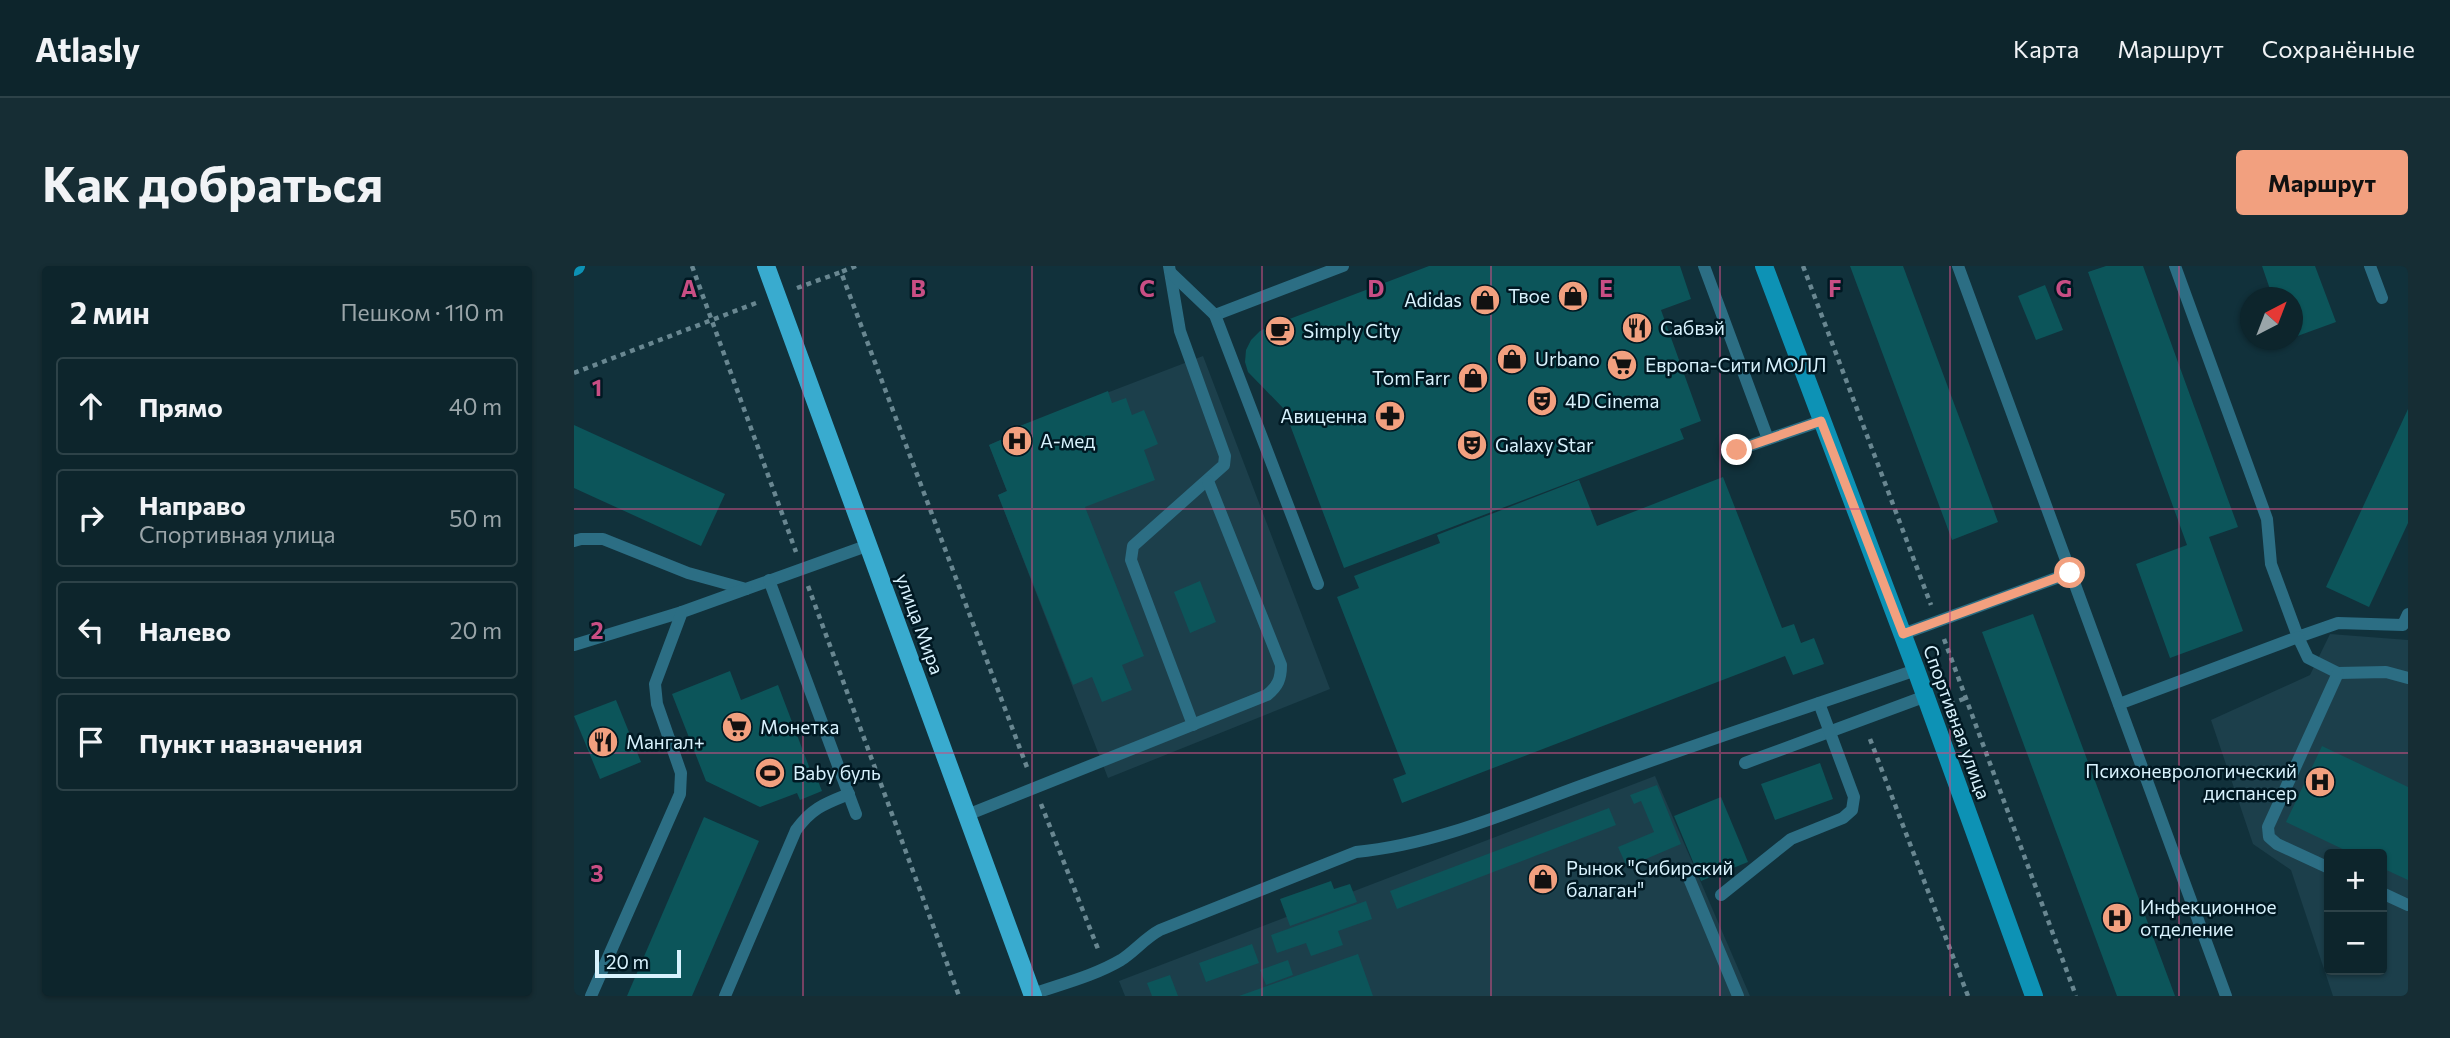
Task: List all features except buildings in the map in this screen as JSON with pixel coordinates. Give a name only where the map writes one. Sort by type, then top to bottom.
[{"type":"main road","name":"улица Мира","points":[[766,266],[1033,995]]},
{"type":"street","name":"Спортивная улица","points":[[1764,266],[1926,696],[2034,996]]},
{"type":"lane","points":[[1215,315],[1343,266]]},
{"type":"lane","points":[[1704,266],[1769,439]]},
{"type":"lane","points":[[1958,266],[2226,996]]},
{"type":"lane","points":[[2175,266],[2267,519],[2271,564],[2308,658],[2338,673],[2386,672],[2408,678]]},
{"type":"lane","points":[[2370,266],[2382,298]]},
{"type":"lane","points":[[1170,269],[1215,315],[1318,584]]},
{"type":"lane","points":[[1170,269],[1180,331],[1225,456],[1224,466],[1133,546],[1131,560],[1193,725]]},
{"type":"lane","points":[[1737,450],[1821,421]]},
{"type":"lane","points":[[967,815],[1267,695],[1275,689],[1281,678],[1281,665],[1208,481]]},
{"type":"lane","points":[[574,541],[603,539],[688,573],[746,589]]},
{"type":"lane","points":[[574,645],[681,612],[869,545]]},
{"type":"lane","points":[[1903,634],[2070,573]]},
{"type":"lane","points":[[769,580],[856,814]]},
{"type":"lane","points":[[591,996],[680,794],[681,773],[657,704],[655,684],[681,612]]},
{"type":"lane","points":[[2119,704],[2338,623],[2403,625],[2408,614]]},
{"type":"lane","points":[[1033,995],[1123,959],[1147,936],[1160,930],[1356,852],[1429,840],[1916,670]]},
{"type":"lane","points":[[2324,867],[2277,844],[2269,837],[2268,827],[2338,673]]},
{"type":"lane","points":[[1745,762],[1926,696]]},
{"type":"lane","points":[[1721,895],[1791,839],[1843,818],[1852,810],[1854,797],[1819,703]]},
{"type":"lane","points":[[725,996],[796,830],[818,806],[849,793]]},
{"type":"lane","points":[[1688,876],[1738,996]]},
{"type":"lane","points":[[2387,895],[2408,905]]},
{"type":"path","points":[[692,266],[959,996]]},
{"type":"path","points":[[574,373],[856,266]]},
{"type":"path","points":[[841,272],[1105,968]]},
{"type":"path","points":[[1863,719],[1968,996]]},
{"type":"shaded area","points":[[1203,356],[1330,689],[1108,778],[998,495],[1007,491],[989,445],[1012,435],[1010,430]]},
{"type":"shaded area","name":"Психоневрологический диспансер","points":[[2330,634],[2408,640],[2408,996],[2333,996],[2326,975],[2387,975],[2387,849],[2324,849],[2324,969],[2291,870],[2253,844],[2211,720],[2310,675]]},
{"type":"shaded area","name":"Рынок \"Сибирский балаган\"","points":[[1655,776],[1750,996],[1125,996],[1119,981]]},
{"type":"place","name":"Твое","points":[[1573,296]]},
{"type":"place","name":"Adidas","points":[[1485,300]]},
{"type":"place","name":"Сабвэй","points":[[1637,328]]},
{"type":"place","name":"Simply City","points":[[1280,331]]},
{"type":"place","name":"Urbano","points":[[1512,359]]},
{"type":"place","name":"Европа-Сити МОЛЛ","points":[[1622,365]]},
{"type":"place","name":"Tom Farr","points":[[1473,378]]},
{"type":"place","name":"4D Cinema","points":[[1542,401]]},
{"type":"place","name":"Авиценна","points":[[1390,416]]},
{"type":"place","name":"А-мед","points":[[1017,441]]},
{"type":"place","name":"Galaxy Star","points":[[1472,445]]},
{"type":"place","name":"Монетка","points":[[737,727]]},
{"type":"place","name":"Мангал+","points":[[603,742]]},
{"type":"place","name":"Baby буль","points":[[770,773]]},
{"type":"place","name":"Психоневрологический диспансер","points":[[2320,782]]},
{"type":"place","name":"Рынок \"Сибирский балаган\"","points":[[1543,879]]},
{"type":"place","name":"Инфекционное отделение","points":[[2117,918]]},
{"type":"route","points":[[1737,450],[1821,421],[1903,634],[2070,573]]}]
